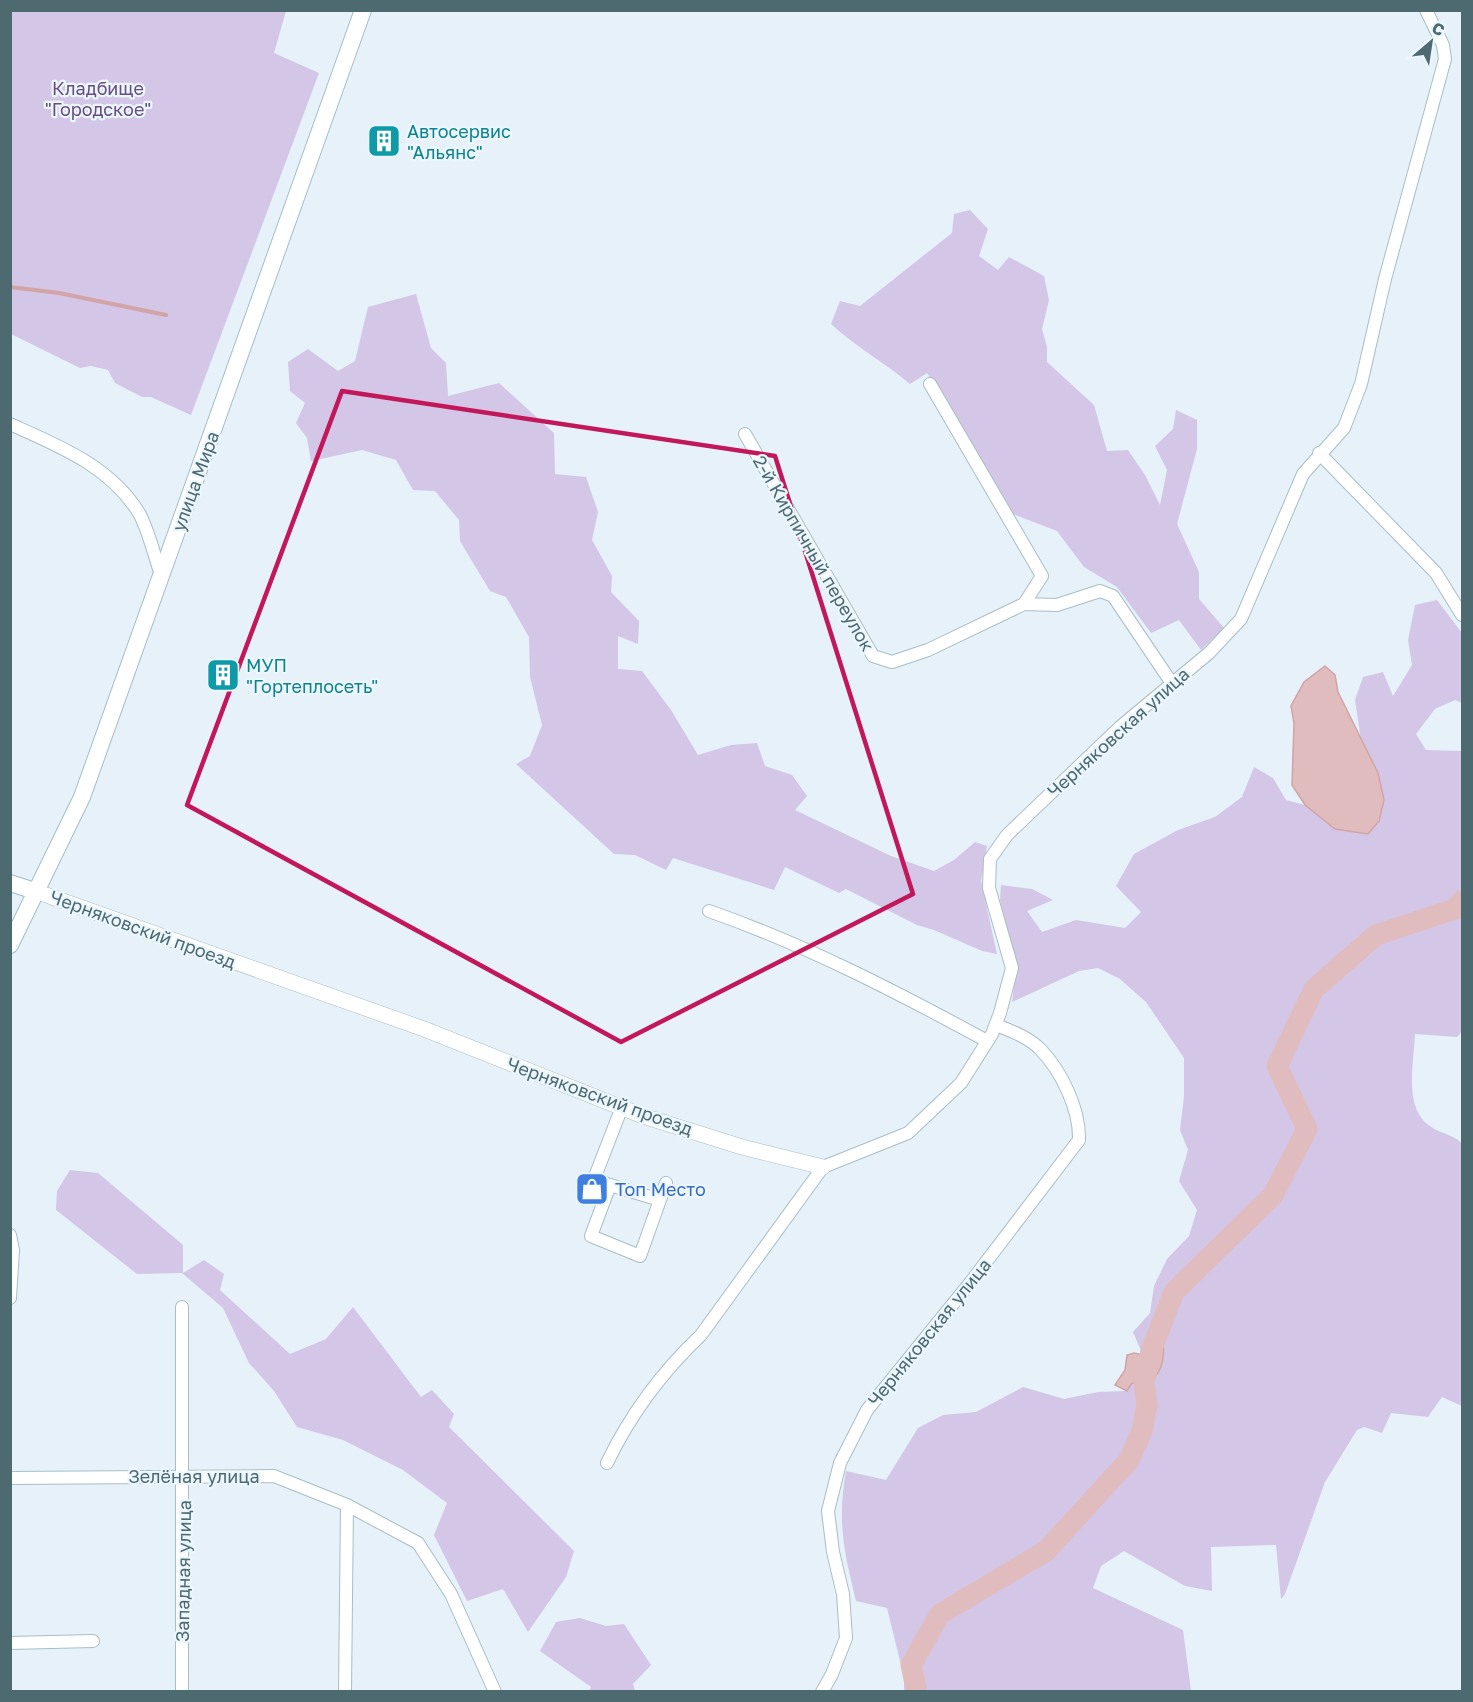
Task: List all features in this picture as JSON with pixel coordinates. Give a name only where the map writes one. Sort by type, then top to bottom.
[{"type":"main road","name":"улица Мира","points":[[10,945],[82,797],[363,10]]},
{"type":"main road","points":[[10,882],[35,891]]},
{"type":"street","name":"Черняковская улица","points":[[823,1167],[908,1133],[961,1083],[996,1025],[1012,968],[989,888],[990,859],[1007,835],[1171,682],[1209,652],[1241,619],[1303,474],[1319,453],[1344,428],[1361,384],[1385,279],[1445,59],[1443,45],[1426,10]]},
{"type":"street","points":[[930,384],[1042,576],[1024,604]]},
{"type":"street","points":[[10,424],[95,466],[121,489],[140,515],[161,575]]},
{"type":"street","name":"2-й Кирпичный переулок","points":[[745,434],[873,656],[892,662],[928,650],[1024,604]]},
{"type":"street","points":[[1319,453],[1436,573],[1462,615]]},
{"type":"street","points":[[1024,604],[1057,605],[1100,591],[1113,596],[1171,682]]},
{"type":"street","name":"Черняковский проезд","points":[[35,891],[424,1029],[622,1107],[742,1147],[823,1167]]},
{"type":"street","points":[[709,911],[771,933],[923,1006],[987,1041]]},
{"type":"street","name":"Черняковская улица","points":[[822,1692],[832,1674],[846,1638],[843,1594],[832,1552],[828,1511],[840,1463],[867,1410],[977,1274],[1078,1140],[1080,1122],[1061,1078],[1041,1049],[1018,1034],[996,1025]]},
{"type":"street","points":[[622,1107],[594,1179],[660,1200]]},
{"type":"street","points":[[607,1463],[620,1437],[644,1400],[676,1358],[701,1335],[823,1167]]},
{"type":"street","points":[[610,1185],[591,1236],[640,1256],[666,1184]]},
{"type":"street","points":[[10,1235],[13,1239],[10,1298]]},
{"type":"street","name":"Западная улица","points":[[182,1306],[184,1475],[182,1692]]},
{"type":"street","name":"Зелёная улица","points":[[10,1478],[274,1476],[347,1505],[418,1543],[451,1594],[494,1688]]},
{"type":"street","points":[[345,1692],[347,1505]]},
{"type":"street","points":[[10,1643],[93,1641]]},
{"type":"highlighted area","points":[[342,391],[775,456],[913,894],[621,1042],[187,805]]},
{"type":"green space","name":"Кладбище \"Городское\"","points":[[10,11],[286,11],[274,53],[319,73],[191,415],[151,397],[142,397],[115,383],[108,370],[91,366],[80,368],[11,334]]},
{"type":"green space","points":[[970,210],[988,229],[979,256],[998,270],[1009,257],[1044,276],[1049,300],[1042,329],[1047,347],[1047,362],[1094,405],[1107,451],[1128,450],[1145,475],[1160,505],[1167,470],[1155,446],[1173,429],[1176,410],[1197,420],[1197,449],[1177,524],[1199,572],[1199,599],[1224,628],[1201,650],[1179,620],[1151,633],[1117,587],[1084,567],[1057,531],[1013,514],[927,373],[910,384],[831,324],[840,301],[860,306],[952,233],[954,214]]},
{"type":"green space","points":[[416,294],[431,348],[446,363],[448,396],[499,383],[554,433],[555,474],[586,477],[598,512],[592,540],[612,576],[611,592],[639,621],[638,644],[618,636],[618,669],[642,671],[671,710],[698,755],[731,745],[757,743],[765,766],[792,775],[807,796],[795,810],[891,856],[934,871],[954,860],[975,842],[987,846],[981,881],[997,954],[982,951],[917,925],[846,889],[839,893],[785,867],[774,890],[673,858],[666,870],[635,855],[614,854],[516,764],[530,756],[542,725],[530,677],[529,637],[506,597],[490,591],[460,541],[459,520],[435,491],[413,490],[396,460],[362,450],[311,461],[307,438],[296,423],[305,403],[290,391],[288,362],[308,349],[338,371],[355,361],[368,307]]},
{"type":"green space","points":[[1437,600],[1462,633],[1462,703],[1455,700],[1435,709],[1416,734],[1426,750],[1462,751],[1462,1031],[1457,1037],[1415,1034],[1412,1084],[1416,1108],[1422,1118],[1434,1129],[1455,1138],[1462,1144],[1462,1406],[1442,1397],[1428,1417],[1391,1413],[1382,1433],[1364,1427],[1357,1430],[1325,1482],[1285,1594],[1281,1599],[1276,1545],[1211,1547],[1212,1591],[1185,1586],[1124,1551],[1101,1566],[1093,1588],[1183,1630],[1191,1691],[904,1691],[904,1677],[887,1608],[856,1601],[843,1537],[842,1506],[846,1471],[886,1480],[918,1428],[943,1415],[976,1412],[1023,1387],[1064,1399],[1098,1392],[1126,1391],[1132,1383],[1148,1383],[1158,1375],[1153,1357],[1142,1353],[1133,1332],[1150,1313],[1154,1286],[1167,1259],[1189,1236],[1197,1210],[1179,1181],[1188,1150],[1180,1130],[1184,1096],[1184,1058],[1146,1002],[1120,979],[1098,968],[1079,971],[1012,1002],[1017,967],[1000,900],[1001,885],[1032,889],[1053,900],[1027,911],[1042,932],[1076,920],[1125,928],[1141,912],[1116,886],[1134,854],[1178,830],[1215,817],[1242,797],[1254,767],[1273,778],[1286,800],[1305,805],[1335,829],[1378,773],[1361,740],[1355,700],[1363,677],[1383,672],[1393,696],[1412,665],[1408,640],[1415,605]]},
{"type":"green space","points":[[70,1170],[98,1173],[183,1245],[183,1273],[204,1260],[224,1274],[220,1290],[290,1354],[326,1339],[353,1307],[421,1397],[432,1390],[454,1414],[449,1427],[574,1551],[566,1577],[528,1632],[503,1589],[467,1601],[434,1535],[447,1503],[403,1470],[343,1440],[297,1427],[274,1391],[249,1363],[223,1308],[182,1273],[137,1274],[56,1210],[57,1191]]},
{"type":"green space","points":[[580,1618],[606,1626],[624,1624],[651,1665],[633,1684],[635,1691],[589,1691],[591,1687],[540,1651],[556,1622]]},
{"type":"shaded area","points":[[1325,666],[1335,675],[1338,692],[1378,773],[1384,800],[1379,821],[1368,834],[1335,829],[1305,805],[1292,785],[1294,723],[1291,706],[1304,682]]},
{"type":"shaded area","points":[[1161,1332],[1163,1360],[1156,1375],[1142,1383],[1132,1383],[1127,1391],[1115,1385],[1125,1370],[1127,1355],[1134,1353],[1153,1357],[1154,1334]]},
{"type":"waterway","points":[[10,287],[59,293],[166,315]]},
{"type":"waterway","points":[[917,1692],[911,1665],[940,1614],[1046,1551],[1129,1460],[1142,1431],[1147,1406],[1144,1383],[1151,1351],[1174,1292],[1273,1195],[1307,1129],[1277,1066],[1314,989],[1376,935],[1455,909],[1462,901]]},
{"type":"place","name":"Автосервис \"Альянс\"","points":[[384,141]]},
{"type":"place","name":"МУП \"Гортеплосеть\"","points":[[223,675]]},
{"type":"place","name":"Топ Место","points":[[592,1189]]}]
